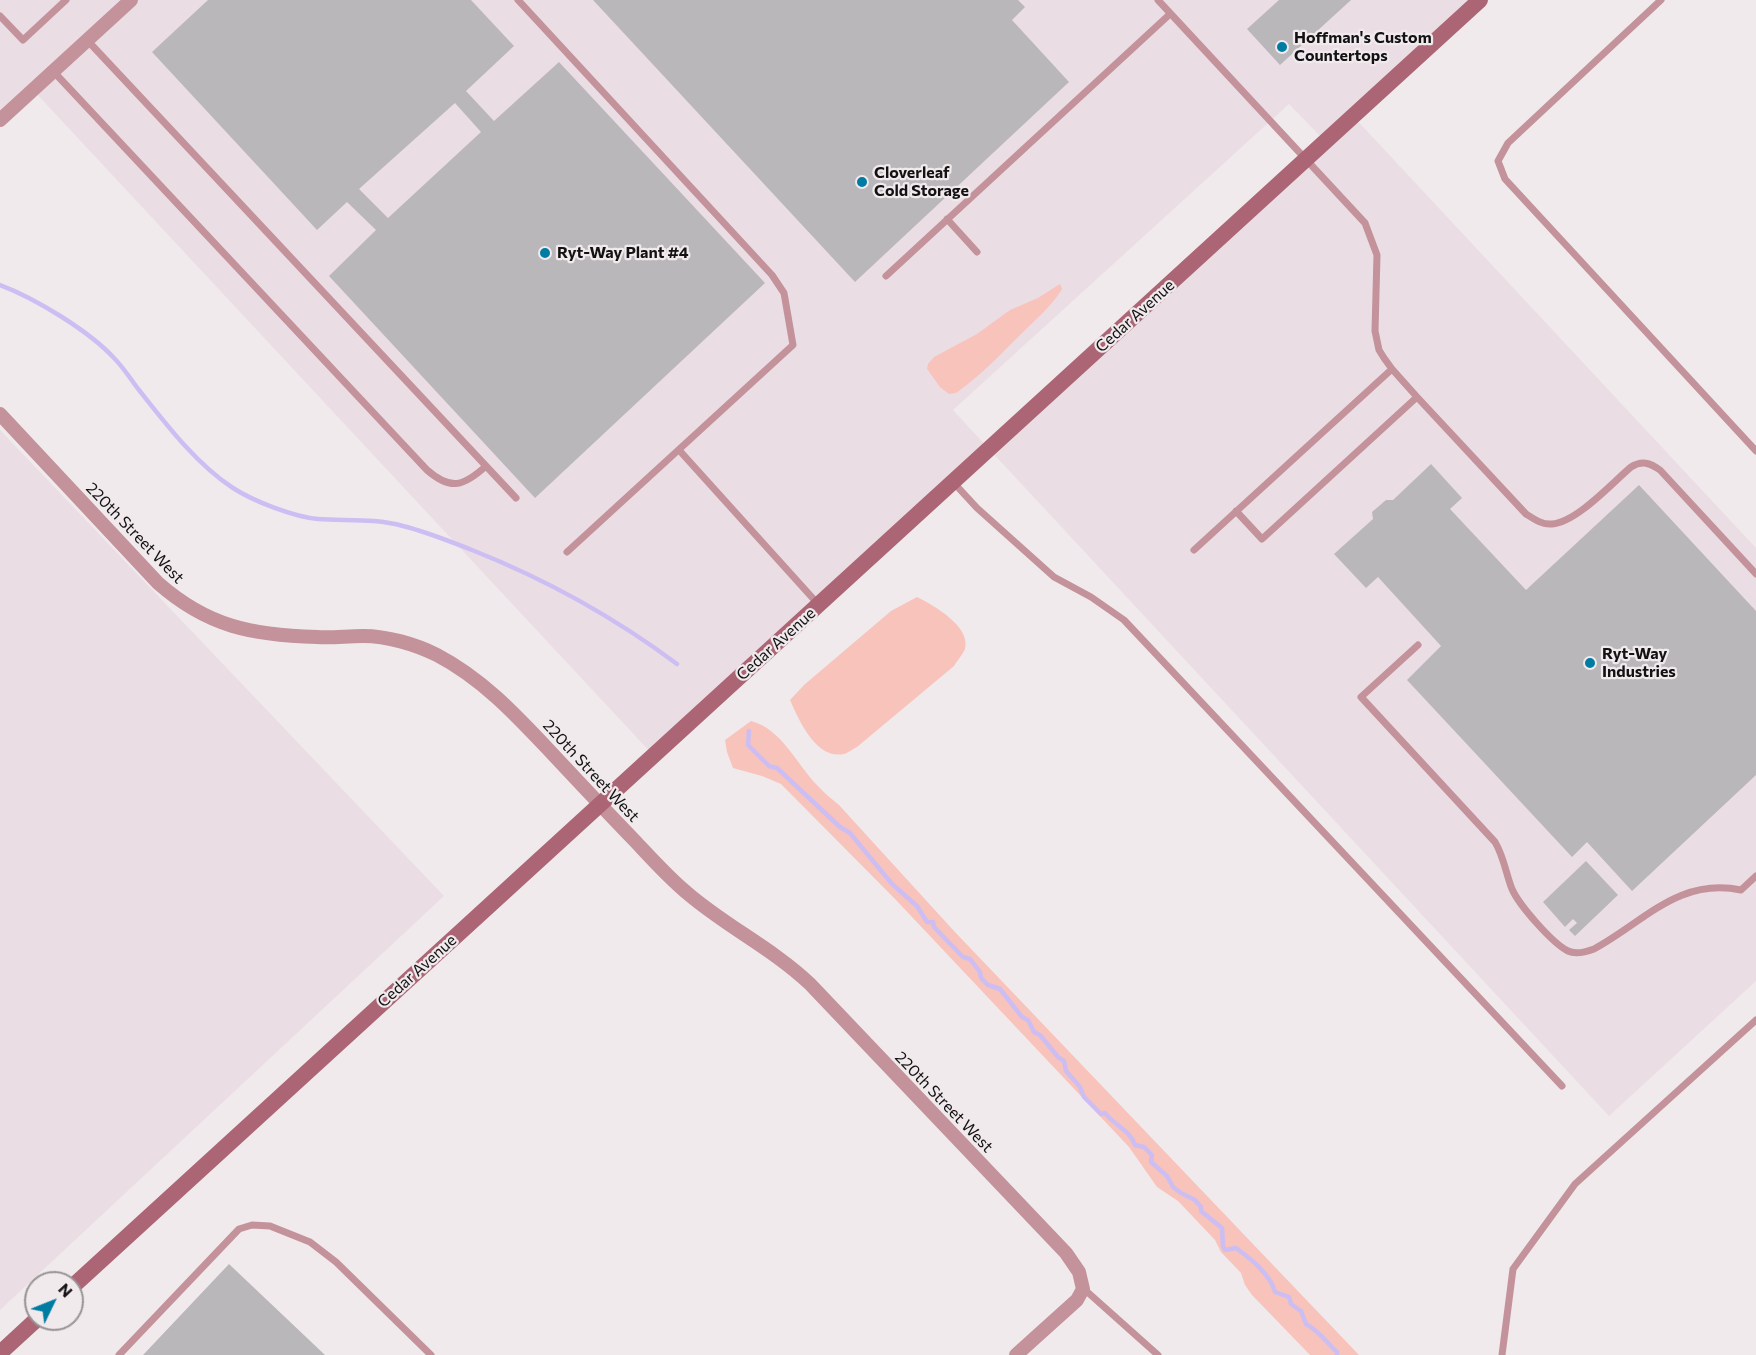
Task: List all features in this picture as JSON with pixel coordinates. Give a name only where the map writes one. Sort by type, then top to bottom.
[{"type":"main road","name":"Cedar Avenue","points":[[84,1276],[1477,1]]},
{"type":"main road","points":[[0,1353],[24,1331]]},
{"type":"street","points":[[0,120],[126,2]]},
{"type":"street","name":"220th Street West","points":[[0,414],[158,583],[174,597],[213,620],[259,633],[393,639],[435,654],[478,681],[508,707],[687,893],[772,952],[810,984],[1066,1253],[1079,1272],[1083,1289]]},
{"type":"street","points":[[1016,1355],[1077,1300],[1083,1289]]},
{"type":"lane","points":[[0,16],[23,40],[66,0]]},
{"type":"lane","points":[[518,0],[772,275],[784,293],[793,345],[567,552]]},
{"type":"lane","points":[[1158,0],[1365,223],[1375,245],[1378,265],[1375,332],[1379,350],[1392,369],[1417,397],[1527,514],[1543,524],[1563,521],[1583,509],[1631,467],[1638,462],[1645,462],[1660,470],[1756,574]]},
{"type":"lane","points":[[1661,0],[1508,143],[1498,161],[1505,179],[1756,451]]},
{"type":"lane","points":[[886,276],[1170,14]]},
{"type":"lane","points":[[87,40],[516,498]]},
{"type":"lane","points":[[53,71],[427,470],[442,481],[460,484],[470,480],[486,466]]},
{"type":"lane","points":[[947,219],[977,252]]},
{"type":"lane","points":[[1194,550],[1392,369]]},
{"type":"lane","points":[[1236,511],[1262,539],[1417,397]]},
{"type":"lane","points":[[679,450],[818,605]]},
{"type":"lane","points":[[953,482],[977,508],[1054,577],[1091,597],[1124,620],[1562,1086]]},
{"type":"lane","points":[[1418,645],[1361,697],[1495,842],[1505,862],[1512,889],[1520,904],[1551,937],[1569,952],[1586,952],[1594,949],[1674,897],[1712,887],[1741,890],[1756,876]]},
{"type":"lane","points":[[1502,1355],[1513,1269],[1575,1184],[1756,1020]]},
{"type":"lane","points":[[119,1355],[239,1229],[252,1225],[270,1226],[310,1242],[336,1262],[431,1355]]},
{"type":"lane","points":[[1083,1289],[1158,1355]]},
{"type":"shaded area","points":[[0,0],[1480,0],[1353,116],[1756,548],[1756,981],[1609,1116],[989,449],[654,756],[33,90],[0,120]],"holes":[[[1289,104],[1325,141],[989,449],[953,410]]]},
{"type":"shaded area","points":[[1060,284],[1062,289],[1048,307],[973,380],[956,393],[949,394],[940,387],[927,369],[934,357],[977,334],[1010,310],[1038,298]]},
{"type":"shaded area","points":[[0,430],[444,896],[42,1271],[24,1271],[24,1288],[0,1310]]},
{"type":"shaded area","points":[[917,597],[941,611],[957,625],[965,640],[963,653],[954,666],[857,747],[844,754],[825,751],[810,737],[790,700],[804,685],[891,611]]},
{"type":"shaded area","points":[[751,721],[762,725],[780,739],[820,789],[839,805],[954,931],[1359,1355],[1310,1355],[1252,1295],[1241,1273],[1221,1252],[1215,1240],[1178,1201],[1157,1187],[1129,1147],[896,900],[781,784],[733,768],[725,740]]},
{"type":"building","name":"Ryt-Way Plant #4","points":[[208,0],[471,0],[514,46],[466,91],[494,121],[559,62],[765,283],[535,498],[329,276],[376,230],[347,202],[317,230],[152,52]],"holes":[[[455,103],[481,132],[388,218],[359,189]]]},
{"type":"building","name":"Cloverleaf Cold Storage","points":[[593,0],[1018,0],[1025,7],[1012,20],[1069,82],[855,282]]},
{"type":"building","name":"Hoffman's Custom Countertops","points":[[1279,0],[1351,0],[1280,65],[1247,29]]},
{"type":"building","name":"Ryt-Way Industries","points":[[1431,464],[1462,498],[1450,509],[1526,590],[1639,485],[1756,611],[1756,775],[1632,891],[1587,842],[1572,857],[1407,680],[1441,646],[1378,577],[1366,588],[1334,554],[1373,519],[1372,512],[1386,500],[1393,500]]},
{"type":"building","points":[[1586,861],[1618,895],[1575,936],[1569,930],[1577,923],[1573,919],[1565,927],[1543,902]]},
{"type":"building","points":[[229,1264],[325,1355],[143,1355]]},
{"type":"waterway","points":[[0,285],[61,316],[91,337],[121,366],[194,456],[220,479],[241,493],[274,508],[297,515],[318,519],[392,523],[472,550],[526,573],[578,600],[629,630],[677,664]]},
{"type":"waterway","points":[[749,731],[748,745],[769,766],[777,768],[840,827],[850,833],[892,884],[917,906],[927,922],[933,922],[934,927],[963,957],[970,959],[980,972],[981,978],[988,985],[1000,989],[1022,1017],[1028,1020],[1034,1032],[1040,1035],[1064,1061],[1066,1071],[1080,1087],[1084,1097],[1101,1114],[1105,1113],[1126,1131],[1135,1145],[1144,1147],[1152,1155],[1151,1162],[1167,1176],[1173,1187],[1195,1200],[1201,1207],[1201,1211],[1222,1228],[1225,1250],[1236,1248],[1254,1262],[1269,1279],[1275,1292],[1289,1297],[1291,1304],[1301,1311],[1306,1324],[1315,1330],[1337,1352],[1337,1355]]},
{"type":"place","name":"Hoffman's Custom Countertops","points":[[1282,47]]},
{"type":"place","name":"Cloverleaf Cold Storage","points":[[862,182]]},
{"type":"place","name":"Ryt-Way Plant #4","points":[[545,253]]},
{"type":"place","name":"Ryt-Way Industries","points":[[1590,663]]}]
